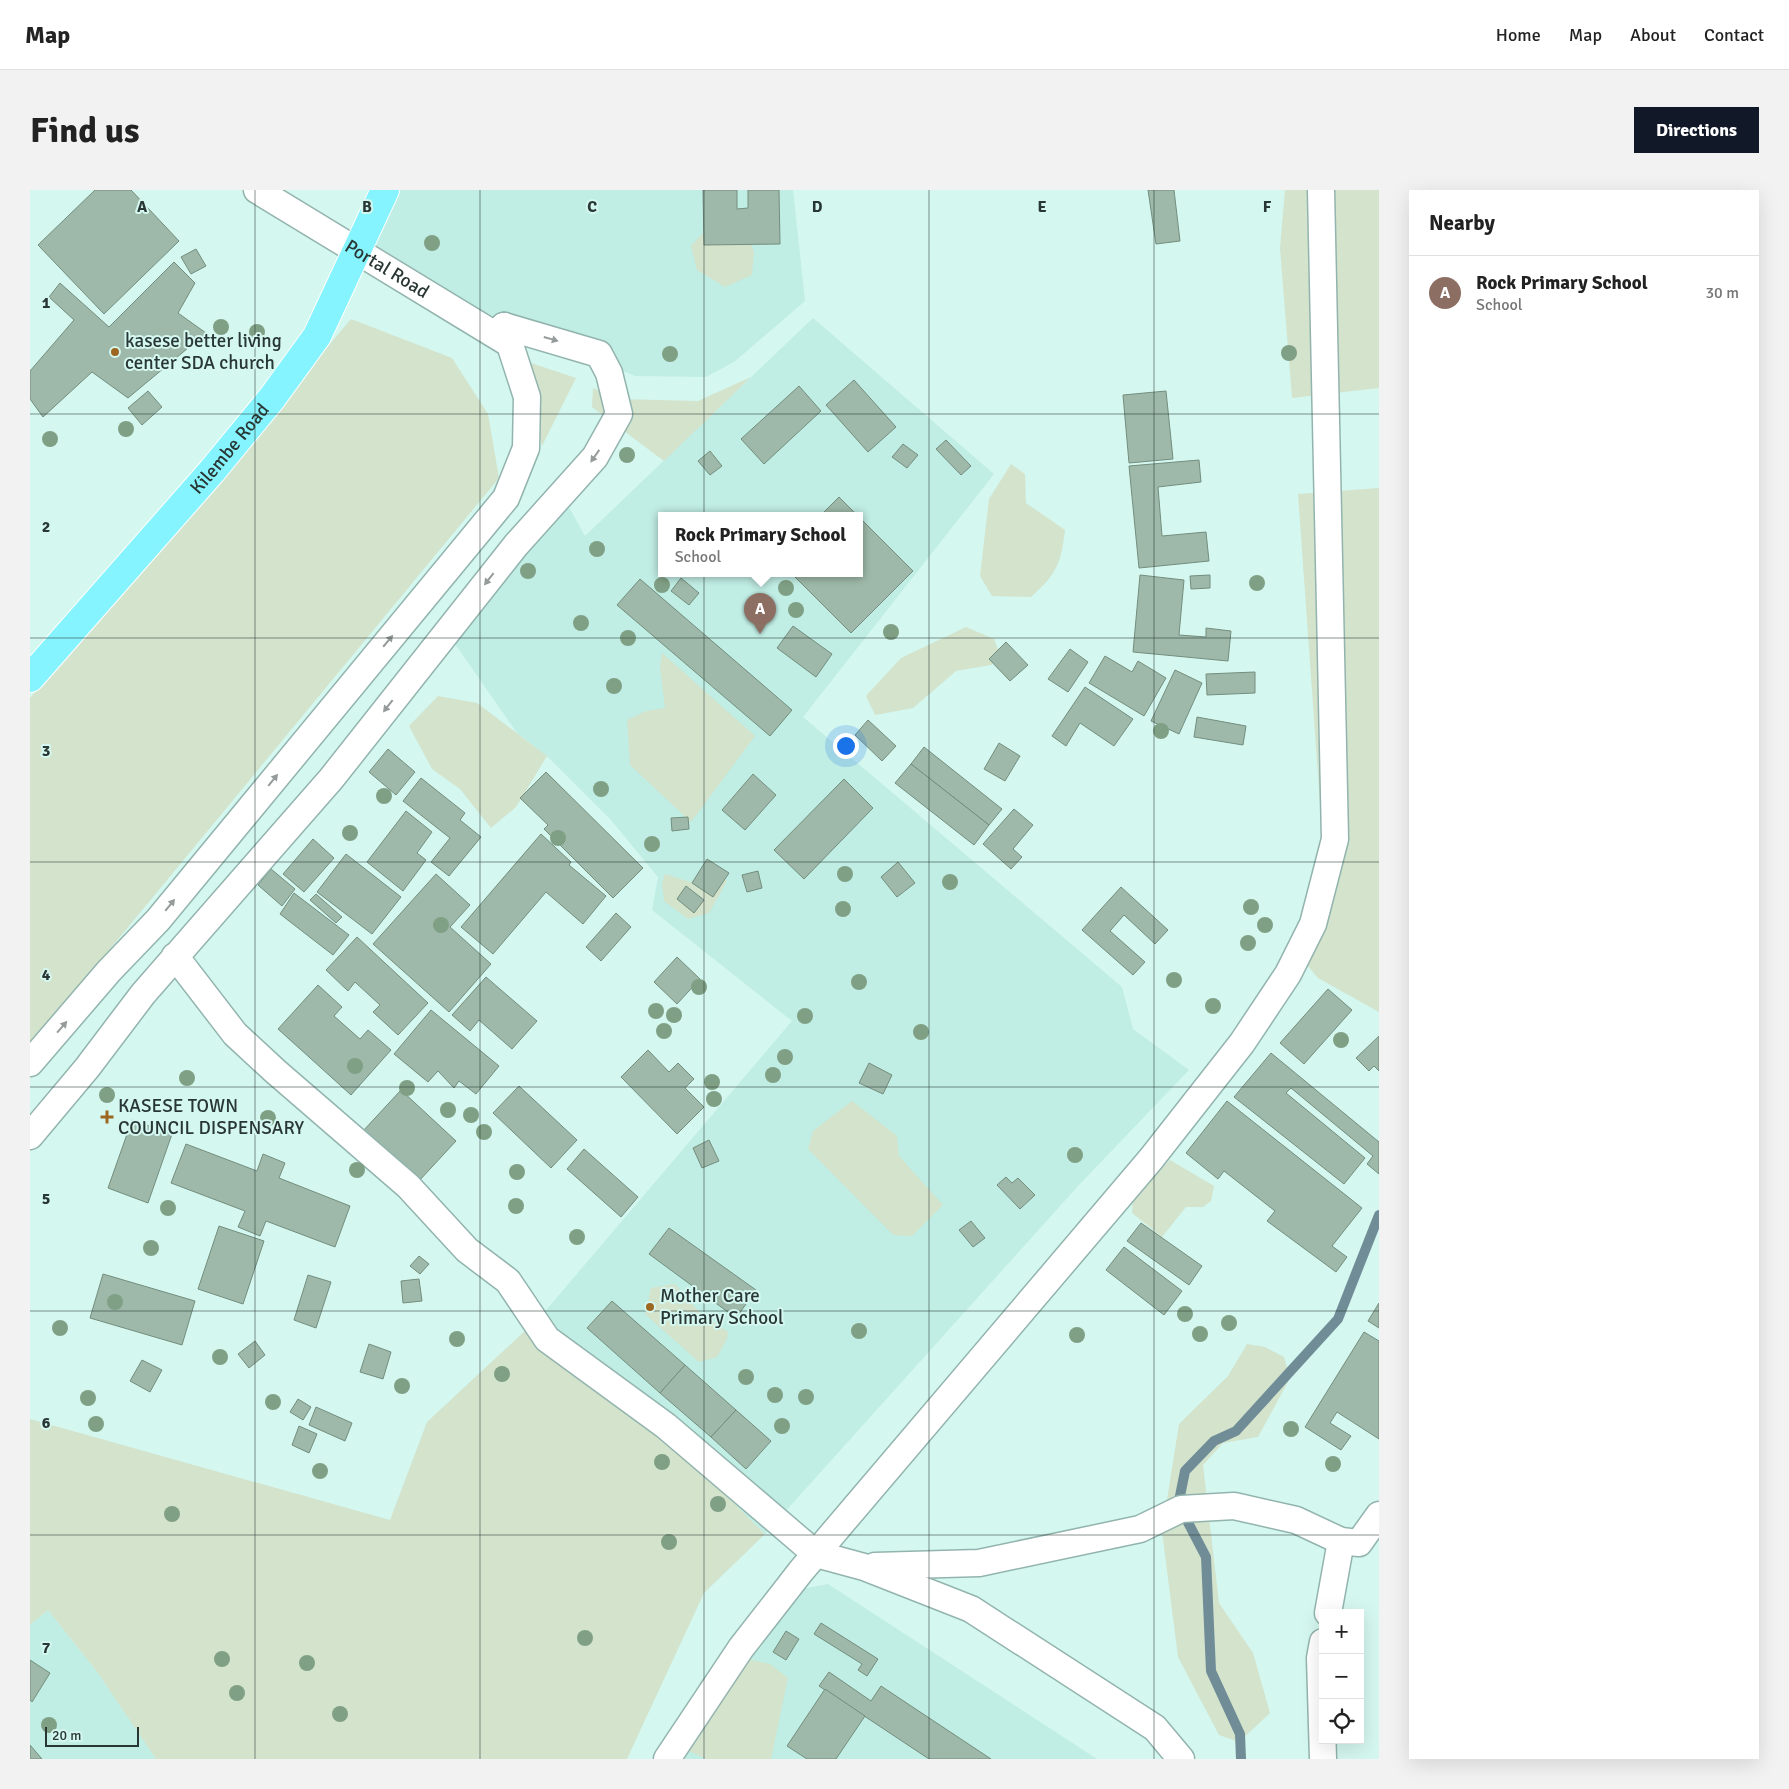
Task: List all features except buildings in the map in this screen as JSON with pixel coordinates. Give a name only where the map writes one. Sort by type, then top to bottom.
[{"type":"main road","name":"Kilembe Road","points":[[30,678],[272,398],[317,336],[385,190]]},
{"type":"street","name":"Portal Road","points":[[257,190],[505,341],[504,326]]},
{"type":"street","points":[[667,1759],[740,1648],[816,1554],[1157,1151],[1242,1042],[1288,974],[1313,924],[1336,839],[1321,190]]},
{"type":"street","points":[[30,1136],[175,956],[331,778],[516,545],[595,457],[620,414],[609,373],[599,354],[504,326]]},
{"type":"street","points":[[30,1063],[109,970],[158,920],[506,498],[526,448],[527,397],[504,326]]},
{"type":"street","points":[[175,956],[235,1034],[274,1071],[408,1186],[468,1250],[508,1281],[547,1339],[666,1426],[816,1554],[864,1567],[971,1610],[1155,1728],[1181,1759]]},
{"type":"street","points":[[864,1567],[979,1563],[1140,1529],[1181,1509],[1234,1506],[1296,1520],[1341,1541],[1359,1544],[1379,1515]]},
{"type":"street","points":[[1329,1609],[1341,1541]]},
{"type":"street","points":[[1321,1654],[1323,1759]]},
{"type":"shaded area","points":[[399,190],[793,190],[805,301],[734,362],[706,377],[635,376],[373,265],[370,252]]},
{"type":"shaded area","points":[[1285,190],[1379,190],[1379,388],[1292,398],[1280,248]]},
{"type":"shaded area","points":[[706,230],[749,238],[754,252],[752,275],[725,287],[697,270],[691,246]]},
{"type":"shaded area","points":[[813,318],[994,474],[803,717],[1122,987],[1133,1029],[1189,1070],[1078,1186],[765,1534],[542,1315],[792,1021],[652,910],[658,877],[611,820],[547,756],[517,733],[446,631],[556,484],[585,536]]},
{"type":"shaded area","points":[[351,319],[452,358],[488,414],[499,478],[30,1046],[30,698]]},
{"type":"shaded area","points":[[507,355],[576,378],[542,446],[528,384]]},
{"type":"shaded area","points":[[751,377],[664,461],[592,407],[593,388],[618,399],[698,401]]},
{"type":"shaded area","points":[[1011,464],[1025,474],[1026,503],[1065,530],[1062,551],[1056,567],[1047,581],[1031,597],[992,596],[980,576],[989,499]]},
{"type":"shaded area","points":[[1379,488],[1379,1012],[1318,978],[1303,960],[1327,901],[1298,494]]},
{"type":"shaded area","points":[[966,627],[994,639],[1000,655],[991,665],[956,671],[913,708],[875,715],[866,696],[901,658]]},
{"type":"shaded area","points":[[662,653],[755,736],[691,822],[630,765],[627,720],[646,711],[665,708],[660,667]]},
{"type":"shaded area","points":[[438,696],[477,703],[547,756],[516,807],[491,828],[460,789],[432,769],[409,726]]},
{"type":"shaded area","points":[[665,874],[690,882],[721,875],[727,881],[709,913],[688,919],[664,901],[662,883]]},
{"type":"shaded area","points":[[852,1101],[897,1136],[899,1156],[943,1205],[912,1236],[893,1235],[808,1149],[813,1131]]},
{"type":"shaded area","points":[[1170,1160],[1214,1186],[1211,1201],[1203,1207],[1186,1207],[1162,1237],[1132,1213],[1133,1196]]},
{"type":"shaded area","points":[[675,1284],[697,1310],[728,1332],[727,1339],[717,1357],[699,1362],[645,1314],[651,1288]]},
{"type":"shaded area","points":[[542,1315],[765,1534],[704,1593],[627,1759],[156,1759],[98,1673],[48,1610],[30,1625],[30,1419],[390,1520],[427,1422]]},
{"type":"shaded area","points":[[1247,1344],[1265,1347],[1284,1357],[1290,1378],[1258,1437],[1223,1443],[1203,1465],[1219,1603],[1253,1653],[1270,1713],[1239,1742],[1219,1735],[1178,1657],[1162,1531],[1179,1424],[1228,1376]]},
{"type":"shaded area","points":[[828,1584],[1097,1759],[676,1759],[749,1657],[802,1589]]},
{"type":"shaded area","points":[[48,1610],[98,1673],[156,1759],[30,1759],[30,1625]]},
{"type":"shaded area","points":[[730,1655],[770,1664],[788,1678],[771,1759],[706,1759],[687,1750],[700,1682]]},
{"type":"waterway","points":[[1241,1759],[1240,1734],[1211,1671],[1206,1557],[1181,1509],[1180,1496],[1185,1471],[1214,1441],[1236,1431],[1338,1319],[1379,1215]]},
{"type":"place","name":"kasese better living center SDA church","points":[[115,352]]},
{"type":"place","name":"Rock Primary School","points":[[760,634]]},
{"type":"place","name":"KASESE TOWN COUNCIL DISPENSARY","points":[[107,1117]]},
{"type":"place","name":"Mother Care Primary School","points":[[650,1307]]}]
